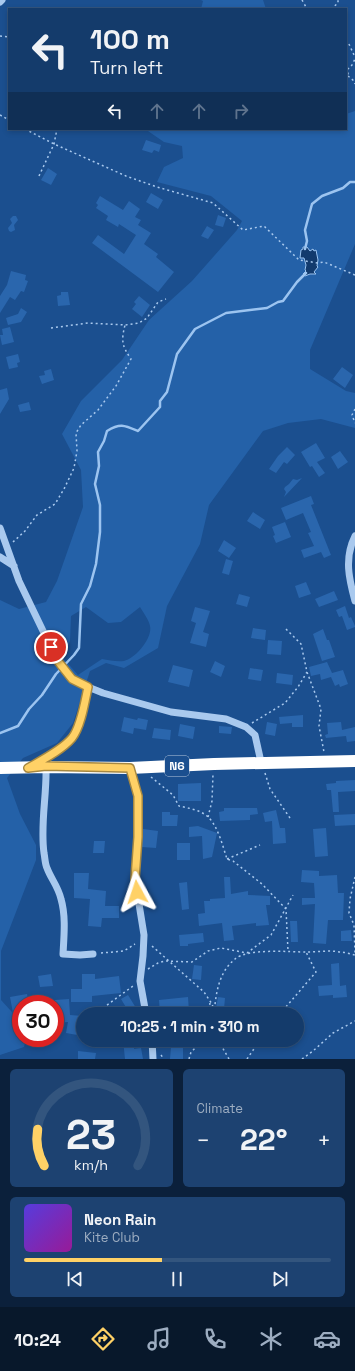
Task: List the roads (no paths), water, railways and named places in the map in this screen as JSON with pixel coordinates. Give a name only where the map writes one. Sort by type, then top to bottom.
[{"type":"highway","name":"N6","points":[[0,768],[28,768],[46,766],[130,768],[261,762],[355,761]]},
{"type":"street","points":[[0,528],[19,581],[57,660],[72,679],[88,687],[171,712],[226,719],[246,727],[255,735],[261,762]]},
{"type":"street","points":[[355,536],[350,546],[348,560],[349,578],[355,601]]},
{"type":"street","points":[[0,557],[14,566]]},
{"type":"street","points":[[28,768],[56,751],[73,738],[82,717],[88,687]]},
{"type":"street","points":[[46,766],[44,850],[46,867],[55,882],[62,900],[64,930],[63,954],[93,954]]},
{"type":"street","points":[[130,768],[138,796],[138,837],[135,879],[144,935],[140,981],[145,1007]]},
{"type":"street","points":[[152,1047],[153,1059]]},
{"type":"waterway","points":[[305,249],[307,241],[305,230],[312,204],[322,196],[343,188],[350,182],[355,182]]},
{"type":"waterway","points":[[0,733],[18,726],[56,674],[79,648],[81,604],[90,586],[96,564],[100,532],[100,505],[95,484],[99,466],[98,452],[107,431],[119,426],[129,427],[138,431],[160,407],[160,401],[167,392],[177,354],[195,329],[226,313],[267,308],[283,301],[297,282],[306,273]]}]
